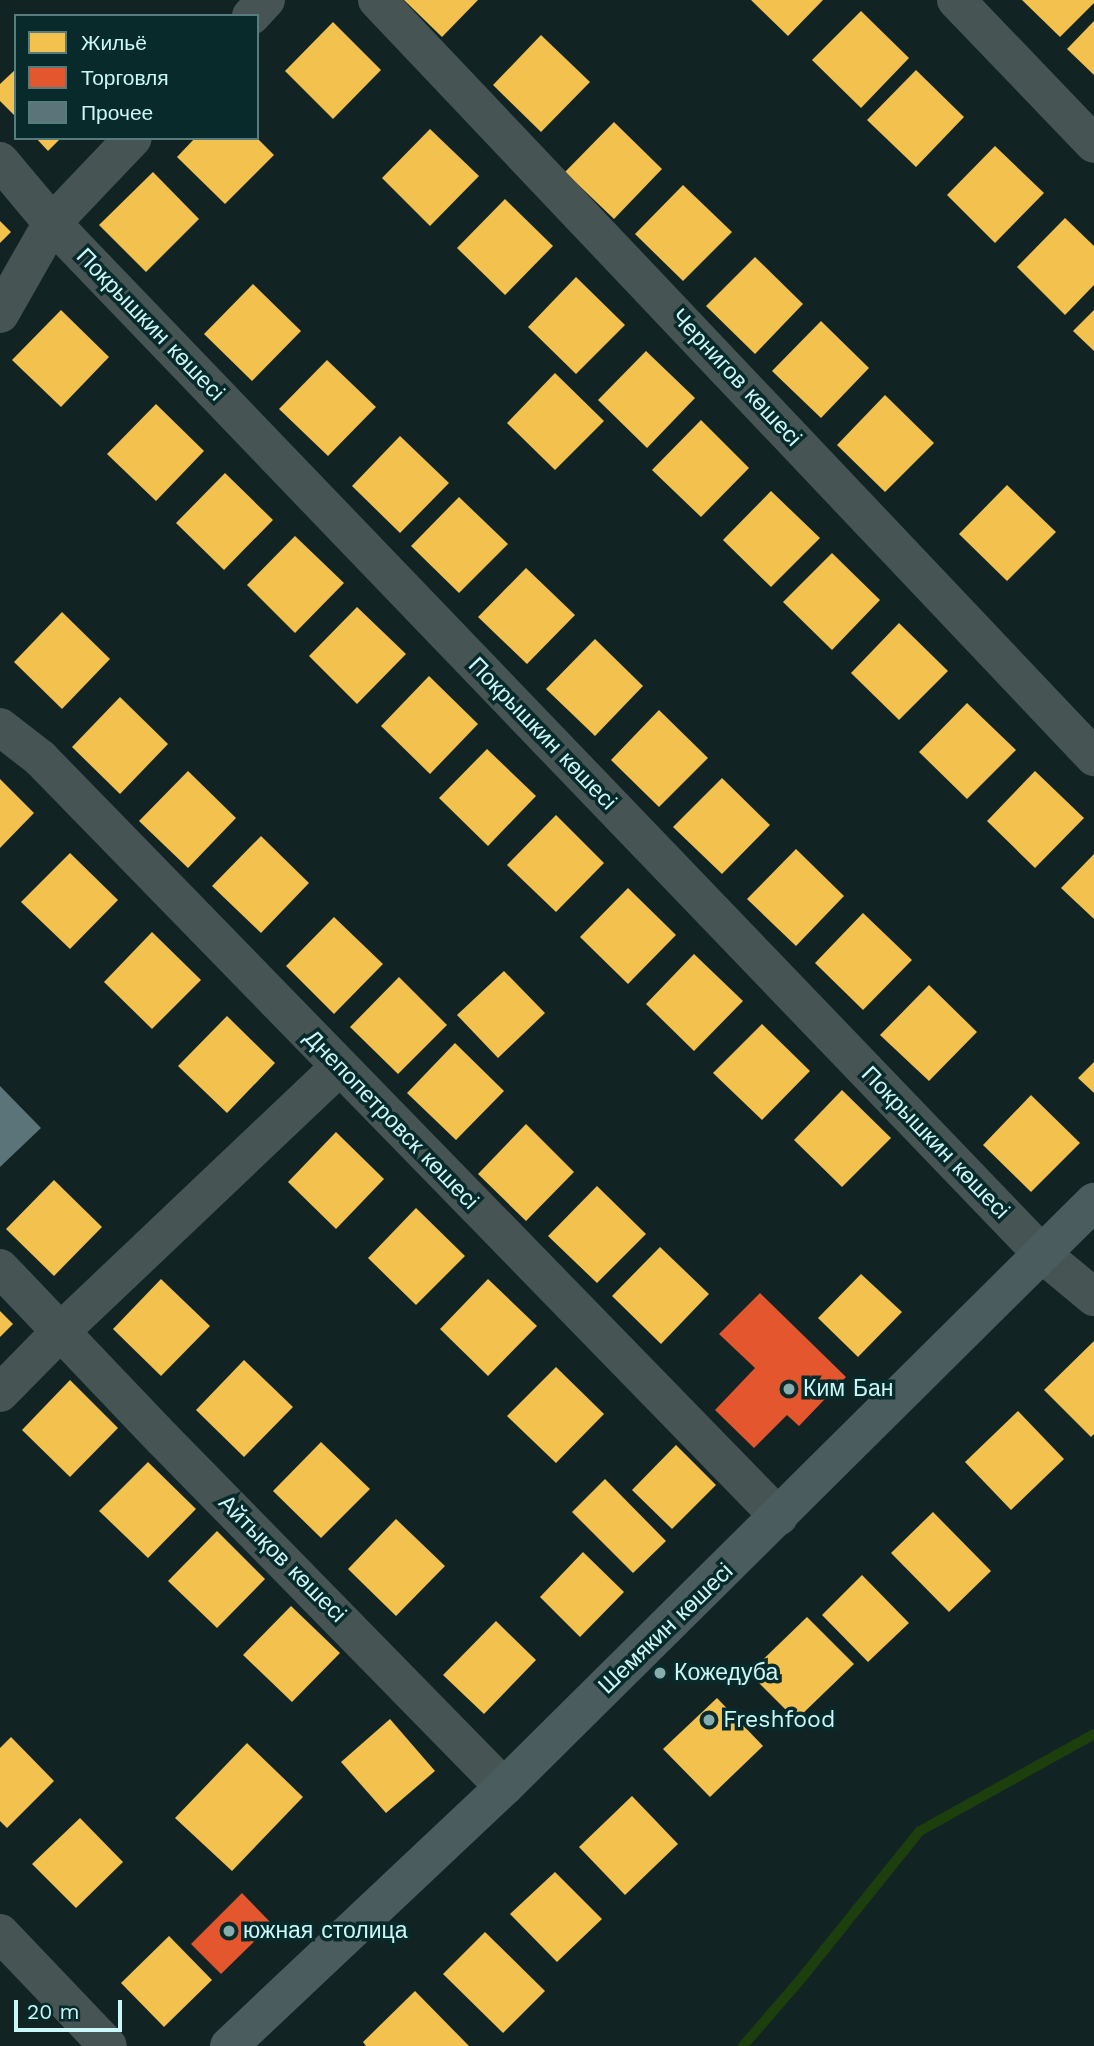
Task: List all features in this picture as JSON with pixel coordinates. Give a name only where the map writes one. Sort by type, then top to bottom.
[{"type":"main road","name":"Шемякин көшесі","points":[[229,2046],[504,1787],[1094,1202]]},
{"type":"street","points":[[253,14],[266,0]]},
{"type":"street","name":"Чернигов көшесі","points":[[377,0],[1094,757]]},
{"type":"street","points":[[956,0],[1094,144]]},
{"type":"street","points":[[0,314],[52,223],[132,140]]},
{"type":"street","name":"Покрышкин көшесі","points":[[0,161],[52,223],[1041,1253],[1094,1297]]},
{"type":"street","name":"Днепопетровск көшесі","points":[[0,727],[40,758],[779,1517]]},
{"type":"street","points":[[0,1393],[60,1332],[339,1067]]},
{"type":"street","name":"Айтықов көшесі","points":[[0,1268],[504,1787]]},
{"type":"street","points":[[0,1933],[108,2046]]},
{"type":"building: Жильё","points":[[404,0],[478,0],[442,37]]},
{"type":"building: Жильё","points":[[751,0],[823,0],[788,36]]},
{"type":"building: Жильё","points":[[1022,0],[1094,0],[1094,3],[1060,37]]},
{"type":"building: Жильё","points":[[861,11],[909,58],[861,108],[812,60]]},
{"type":"building: Жильё","points":[[1094,21],[1094,75],[1067,49]]},
{"type":"building: Жильё","points":[[333,22],[381,70],[333,119],[285,71]]},
{"type":"building: Жильё","points":[[541,35],[590,82],[541,132],[493,85]]},
{"type":"building: Жильё","points":[[916,70],[964,117],[916,167],[867,120]]},
{"type":"building: Жильё","points":[[14,71],[14,115],[0,101],[0,84]]},
{"type":"building: Жильё","points":[[614,122],[662,169],[614,219],[565,172]]},
{"type":"building: Жильё","points":[[430,129],[479,176],[430,226],[382,178]]},
{"type":"building: Жильё","points":[[38,140],[59,140],[48,151]]},
{"type":"building: Жильё","points":[[193,140],[259,140],[274,155],[225,204],[177,157]]},
{"type":"building: Жильё","points":[[995,146],[1044,193],[995,243],[947,195]]},
{"type":"building: Жильё","points":[[153,172],[199,219],[146,272],[99,225]]},
{"type":"building: Жильё","points":[[683,185],[732,232],[683,281],[635,234]]},
{"type":"building: Жильё","points":[[505,199],[553,246],[505,295],[457,248]]},
{"type":"building: Жильё","points":[[1065,218],[1094,246],[1094,285],[1065,315],[1017,267]]},
{"type":"building: Жильё","points":[[0,221],[11,232],[0,243]]},
{"type":"building: Жильё","points":[[755,257],[803,304],[755,354],[706,306]]},
{"type":"building: Жильё","points":[[576,277],[625,325],[576,374],[528,327]]},
{"type":"building: Жильё","points":[[253,284],[301,331],[252,381],[204,334]]},
{"type":"building: Жильё","points":[[61,310],[109,357],[61,407],[12,360]]},
{"type":"building: Жильё","points":[[1094,310],[1094,351],[1073,331]]},
{"type":"building: Жильё","points":[[821,321],[869,368],[821,418],[772,371]]},
{"type":"building: Жильё","points":[[646,351],[695,398],[647,448],[598,400]]},
{"type":"building: Жильё","points":[[327,360],[376,407],[328,456],[279,409]]},
{"type":"building: Жильё","points":[[555,373],[604,421],[555,470],[507,423]]},
{"type":"building: Жильё","points":[[885,395],[934,443],[885,492],[837,445]]},
{"type":"building: Жильё","points":[[156,404],[204,451],[156,501],[107,454]]},
{"type":"building: Жильё","points":[[701,420],[749,468],[701,517],[652,470]]},
{"type":"building: Жильё","points":[[400,436],[449,483],[400,533],[352,486]]},
{"type":"building: Жильё","points":[[225,473],[273,520],[224,570],[176,523]]},
{"type":"building: Жильё","points":[[1007,485],[1056,532],[1007,581],[959,534]]},
{"type":"building: Жильё","points":[[771,491],[820,538],[771,587],[723,540]]},
{"type":"building: Жильё","points":[[459,497],[508,544],[459,593],[411,546]]},
{"type":"building: Жильё","points":[[295,536],[344,583],[295,633],[247,585]]},
{"type":"building: Жильё","points":[[832,553],[880,600],[832,650],[783,602]]},
{"type":"building: Жильё","points":[[526,568],[575,615],[527,664],[478,617]]},
{"type":"building: Жильё","points":[[357,607],[406,654],[357,704],[309,656]]},
{"type":"building: Жильё","points":[[62,612],[110,659],[62,709],[14,662]]},
{"type":"building: Жильё","points":[[899,623],[948,671],[899,720],[851,673]]},
{"type":"building: Жильё","points":[[595,639],[643,686],[595,736],[546,689]]},
{"type":"building: Жильё","points":[[429,676],[478,724],[430,774],[381,726]]},
{"type":"building: Жильё","points":[[120,697],[168,744],[120,794],[72,747]]},
{"type":"building: Жильё","points":[[967,703],[1016,750],[967,799],[919,752]]},
{"type":"building: Жильё","points":[[659,710],[708,758],[659,807],[611,760]]},
{"type":"building: Жильё","points":[[487,749],[536,796],[488,846],[439,798]]},
{"type":"building: Жильё","points":[[188,771],[236,818],[188,868],[139,821]]},
{"type":"building: Жильё","points":[[1035,771],[1084,818],[1035,868],[987,821]]},
{"type":"building: Жильё","points":[[722,778],[770,825],[722,874],[673,827]]},
{"type":"building: Жильё","points":[[0,779],[34,813],[0,848]]},
{"type":"building: Жильё","points":[[556,815],[604,863],[556,912],[507,865]]},
{"type":"building: Жильё","points":[[261,836],[309,883],[261,933],[212,886]]},
{"type":"building: Жильё","points":[[796,849],[844,896],[796,946],[747,899]]},
{"type":"building: Жильё","points":[[70,853],[118,900],[70,949],[21,902]]},
{"type":"building: Жильё","points":[[1094,854],[1094,919],[1061,888]]},
{"type":"building: Жильё","points":[[628,888],[676,935],[628,984],[580,937]]},
{"type":"building: Жильё","points":[[863,913],[912,960],[863,1010],[815,963]]},
{"type":"building: Жильё","points":[[334,917],[383,964],[334,1014],[286,966]]},
{"type":"building: Жильё","points":[[152,932],[201,980],[152,1029],[104,982]]},
{"type":"building: Жильё","points":[[694,954],[743,1001],[694,1051],[646,1004]]},
{"type":"building: Жильё","points":[[504,971],[545,1013],[498,1058],[457,1015]]},
{"type":"building: Жильё","points":[[399,977],[447,1025],[398,1074],[350,1027]]},
{"type":"building: Жильё","points":[[929,985],[977,1032],[929,1081],[880,1035]]},
{"type":"building: Жильё","points":[[227,1016],[275,1063],[227,1113],[178,1066]]},
{"type":"building: Жильё","points":[[762,1024],[810,1071],[762,1120],[713,1073]]},
{"type":"building: Жильё","points":[[455,1043],[504,1091],[456,1140],[407,1093]]},
{"type":"building: Жильё","points":[[1094,1062],[1094,1093],[1078,1078]]},
{"type":"building: Жильё","points":[[842,1090],[891,1138],[842,1187],[794,1140]]},
{"type":"building: Жильё","points":[[1031,1095],[1080,1143],[1031,1192],[983,1145]]},
{"type":"building: Жильё","points":[[526,1124],[574,1172],[526,1221],[478,1174]]},
{"type":"building: Жильё","points":[[336,1132],[384,1179],[336,1229],[288,1182]]},
{"type":"building: Жильё","points":[[54,1180],[102,1227],[54,1276],[6,1229]]},
{"type":"building: Жильё","points":[[597,1186],[646,1234],[597,1283],[548,1236]]},
{"type":"building: Жильё","points":[[416,1208],[465,1256],[416,1305],[368,1258]]},
{"type":"building: Жильё","points":[[660,1247],[709,1294],[661,1344],[612,1296]]},
{"type":"building: Жильё","points":[[861,1274],[902,1312],[858,1357],[818,1318]]},
{"type":"building: Жильё","points":[[161,1279],[210,1326],[161,1376],[113,1329]]},
{"type":"building: Жильё","points":[[488,1279],[537,1326],[488,1376],[440,1329]]},
{"type":"building: Жильё","points":[[0,1311],[13,1324],[0,1337]]},
{"type":"building: Жильё","points":[[1094,1341],[1094,1434],[1091,1437],[1044,1390]]},
{"type":"building: Жильё","points":[[244,1360],[293,1407],[244,1457],[196,1410]]},
{"type":"building: Жильё","points":[[556,1367],[604,1414],[556,1463],[507,1416]]},
{"type":"building: Жильё","points":[[70,1380],[118,1428],[70,1477],[22,1430]]},
{"type":"building: Жильё","points":[[1018,1411],[1064,1459],[1011,1510],[965,1462]]},
{"type":"building: Жильё","points":[[321,1442],[370,1489],[321,1538],[273,1491]]},
{"type":"building: Жильё","points":[[676,1445],[716,1485],[672,1529],[632,1490]]},
{"type":"building: Жильё","points":[[148,1462],[196,1509],[148,1558],[99,1511]]},
{"type":"building: Жильё","points":[[605,1479],[666,1541],[633,1573],[572,1512]]},
{"type":"building: Жильё","points":[[933,1512],[991,1571],[949,1612],[891,1553]]},
{"type":"building: Жильё","points":[[396,1519],[445,1566],[396,1616],[348,1569]]},
{"type":"building: Жильё","points":[[217,1531],[265,1579],[217,1628],[168,1581]]},
{"type":"building: Жильё","points":[[583,1552],[624,1592],[580,1637],[540,1597]]},
{"type":"building: Жильё","points":[[862,1575],[909,1623],[868,1662],[822,1615]]},
{"type":"building: Жильё","points":[[291,1606],[340,1653],[292,1702],[243,1655]]},
{"type":"building: Жильё","points":[[807,1617],[854,1664],[796,1720],[749,1673]]},
{"type":"building: Жильё","points":[[496,1621],[536,1660],[484,1714],[443,1675]]},
{"type":"building: Жильё","points":[[717,1698],[763,1746],[710,1797],[663,1749]]},
{"type":"building: Жильё","points":[[390,1719],[435,1771],[386,1813],[341,1762]]},
{"type":"building: Жильё","points":[[11,1737],[54,1781],[7,1828],[0,1821],[0,1748]]},
{"type":"building: Жильё","points":[[247,1743],[303,1797],[232,1871],[175,1818]]},
{"type":"building: Жильё","points":[[632,1796],[678,1844],[625,1895],[579,1847]]},
{"type":"building: Жильё","points":[[80,1818],[123,1862],[76,1908],[32,1864]]},
{"type":"building: Жильё","points":[[555,1872],[602,1919],[557,1962],[510,1914]]},
{"type":"building: Жильё","points":[[485,1932],[545,1991],[503,2033],[443,1974]]},
{"type":"building: Жильё","points":[[169,1936],[212,1980],[164,2027],[121,1983]]},
{"type":"building: Жильё","points":[[415,1991],[469,2046],[366,2046],[363,2042]]},
{"type":"building: Торговля","points":[[760,1293],[846,1377],[799,1426],[787,1415],[754,1448],[715,1410],[755,1368],[719,1334]]},
{"type":"building: Торговля","points":[[242,1893],[272,1924],[221,1974],[191,1944]]},
{"type":"building: Прочее","points":[[0,1086],[41,1128],[0,1167]]},
{"type":"waterway","points":[[743,2046],[920,1831],[1094,1734]]},
{"type":"place","name":"Ким Бан","points":[[789,1389]]},
{"type":"place","name":"Кожедуба","points":[[660,1673]]},
{"type":"place","name":"Freshfood","points":[[709,1720]]},
{"type":"place","name":"южная столица","points":[[229,1931]]}]
